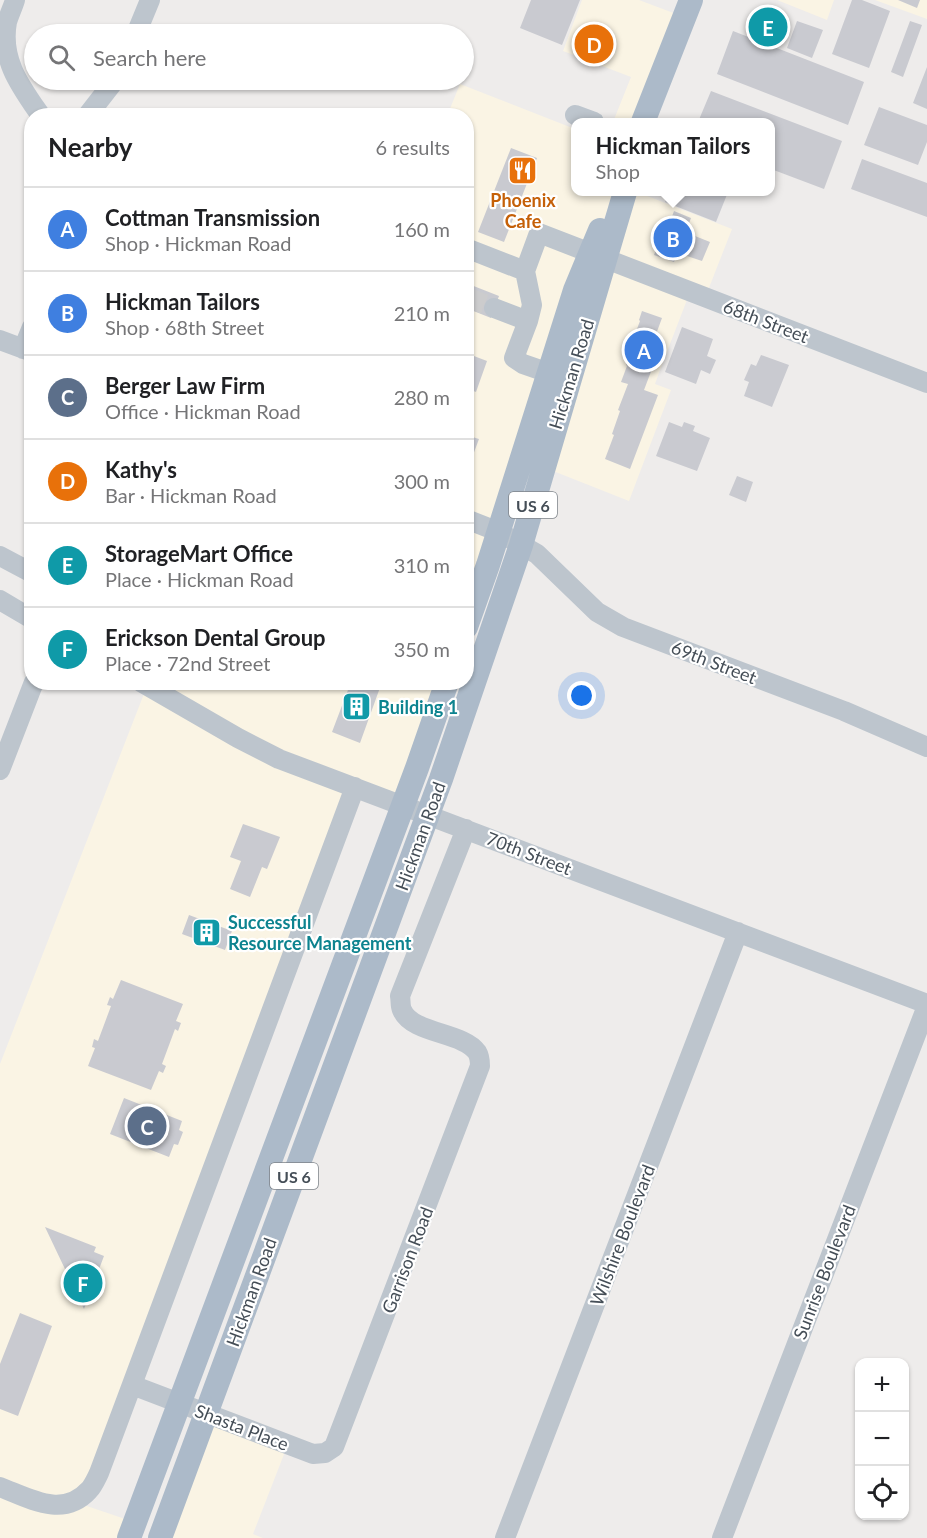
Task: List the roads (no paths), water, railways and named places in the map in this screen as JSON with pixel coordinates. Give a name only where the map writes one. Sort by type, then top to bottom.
[{"type":"main road","points":[[645,118],[688,6]]},
{"type":"main road","name":"Hickman Road","points":[[474,681],[521,545],[614,196]]},
{"type":"main road","name":"Hickman Road","points":[[474,604],[575,290],[598,256],[623,196]]},
{"type":"main road","name":"Hickman Road","points":[[129,1538],[444,690]]},
{"type":"main road","name":"Hickman Road","points":[[160,1538],[428,815],[471,690]]},
{"type":"street","points":[[15,0],[6,24],[4,47],[10,69],[35,108]]},
{"type":"street","points":[[140,24],[150,0]]},
{"type":"street","points":[[93,108],[107,90]]},
{"type":"street","points":[[575,115],[582,118]]},
{"type":"street","name":"68th Street","points":[[525,271],[538,233],[927,383]]},
{"type":"street","points":[[474,251],[525,271],[532,304],[514,358],[523,364],[549,373]]},
{"type":"street","points":[[494,308],[528,321]]},
{"type":"street","points":[[0,340],[24,350]]},
{"type":"street","name":"69th Street","points":[[474,522],[499,532],[537,554],[597,612],[623,627],[844,711],[927,747]]},
{"type":"street","points":[[0,556],[24,569]]},
{"type":"street","points":[[0,600],[24,614]]},
{"type":"street","points":[[0,770],[31,690]]},
{"type":"street","name":"70th Street","points":[[155,690],[237,738],[279,759],[927,1005]]},
{"type":"street","points":[[0,1487],[46,1505],[56,1506],[74,1502],[89,1490],[99,1473],[355,787]]},
{"type":"street","name":"Garrison Road","points":[[304,1450],[313,1454],[325,1453],[334,1447],[480,1066],[476,1051],[469,1045],[406,1018],[401,1009],[400,996],[466,829]]},
{"type":"street","name":"Wilshire Boulevard","points":[[505,1538],[738,932]]},
{"type":"street","name":"Sunrise Boulevard","points":[[722,1538],[927,1005]]},
{"type":"street","name":"Shasta Place","points":[[132,1385],[304,1450]]},
{"type":"tunnel","points":[[474,300],[494,308]]},
{"type":"place","name":"StorageMart Office","points":[[768,27]]},
{"type":"place","name":"Kathy's","points":[[594,44]]},
{"type":"place","name":"Phoenix Cafe","points":[[523,171]]},
{"type":"place","name":"Hickman Tailors","points":[[673,238]]},
{"type":"place","name":"Cottman Transmission","points":[[644,350]]},
{"type":"place","name":"Building 1","points":[[357,707]]},
{"type":"place","name":"Successful Resource Management","points":[[207,932]]},
{"type":"place","name":"Berger Law Firm","points":[[147,1126]]},
{"type":"place","name":"Erickson Dental Group","points":[[83,1283]]}]
